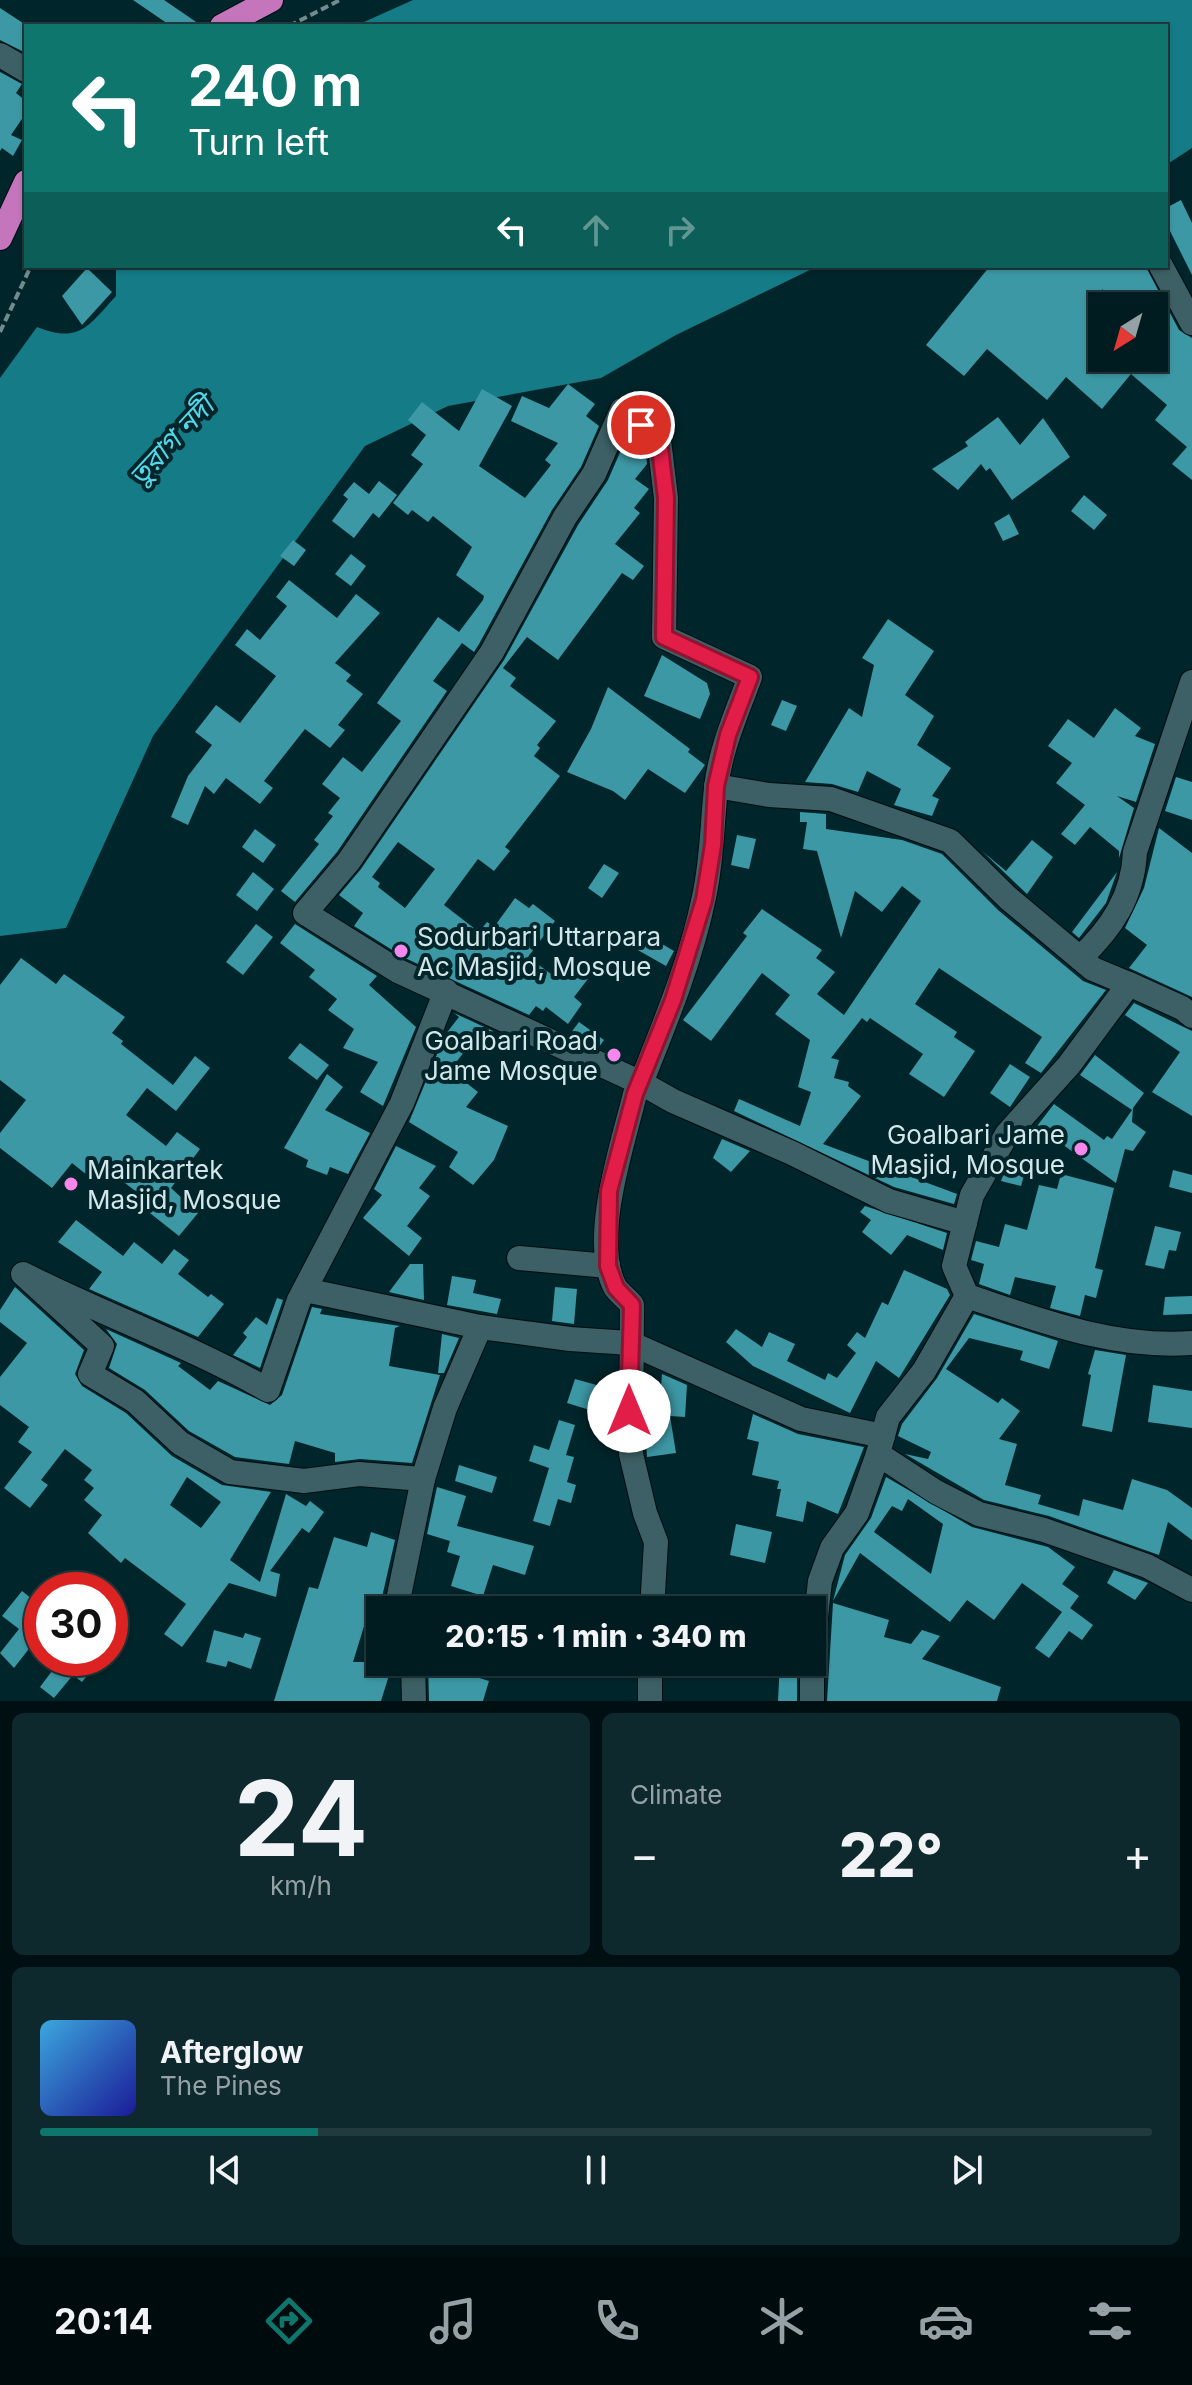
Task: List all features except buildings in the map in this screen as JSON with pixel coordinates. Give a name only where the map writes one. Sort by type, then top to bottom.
[{"type":"highway","points":[[229,15],[271,0]]},
{"type":"highway","points":[[1,231],[24,186]]},
{"type":"street","points":[[0,55],[24,69]]},
{"type":"street","points":[[1162,268],[1192,323]]},
{"type":"street","points":[[653,1596],[656,1542],[645,1513],[631,1454],[632,1305],[616,1288],[608,1266],[609,1191],[635,1094],[641,1083],[673,1000],[704,900],[713,845],[716,786],[728,735],[750,677],[664,637],[666,498],[659,440],[622,410],[594,474],[565,517],[492,652],[349,861],[305,913],[398,971],[641,1083],[673,1101],[792,1153],[889,1201],[965,1223]]},
{"type":"street","points":[[1080,958],[1119,913],[1134,881],[1135,852],[1192,682]]},
{"type":"street","points":[[716,786],[769,795],[831,799],[950,841],[1008,898],[1093,969],[1182,1008],[1192,1016]]},
{"type":"street","points":[[1129,984],[1069,1065],[1007,1134],[972,1195],[954,1266],[967,1296],[1080,1332],[1157,1346],[1192,1343]]},
{"type":"street","points":[[423,1479],[359,1474],[304,1481],[230,1472],[180,1443],[135,1401],[90,1374],[102,1346],[23,1274],[90,1308],[159,1334],[268,1390],[305,1290],[402,1103],[446,991]]},
{"type":"street","points":[[519,1258],[608,1266]]},
{"type":"street","points":[[305,1290],[480,1327],[630,1343],[801,1419],[881,1445],[936,1492],[979,1514],[1044,1530],[1147,1566],[1192,1590]]},
{"type":"street","points":[[812,1701],[812,1653],[820,1581],[832,1548],[857,1513],[888,1417],[924,1371],[967,1296]]},
{"type":"street","points":[[399,1596],[423,1479],[445,1408],[480,1327]]},
{"type":"street","points":[[413,1676],[414,1701]]},
{"type":"street","points":[[650,1676],[650,1701]]},
{"type":"path","points":[[293,24],[340,0]]},
{"type":"path","points":[[0,332],[30,268]]},
{"type":"water","points":[[413,0],[1192,0],[1192,148],[1168,164],[1168,24],[359,24]]},
{"type":"water","name":"তুরাগ নদী","points":[[116,268],[814,268],[676,335],[601,378],[448,406],[365,446],[153,736],[66,928],[0,936],[0,378],[37,327],[64,334],[74,333],[90,323],[116,296]]},
{"type":"place","name":"Sodurbari Uttarpara Ac Masjid, Mosque","points":[[401,951]]},
{"type":"place","name":"Goalbari Road Jame Mosque","points":[[614,1055]]},
{"type":"place","name":"Goalbari Jame Masjid, Mosque","points":[[1081,1149]]},
{"type":"place","name":"Mainkartek Masjid, Mosque","points":[[71,1184]]},
{"type":"route","points":[[629,1411],[632,1305],[616,1288],[608,1266],[609,1191],[635,1094],[673,1000],[704,900],[713,845],[716,786],[728,735],[750,677],[664,637],[666,498],[659,440],[641,425]]}]
